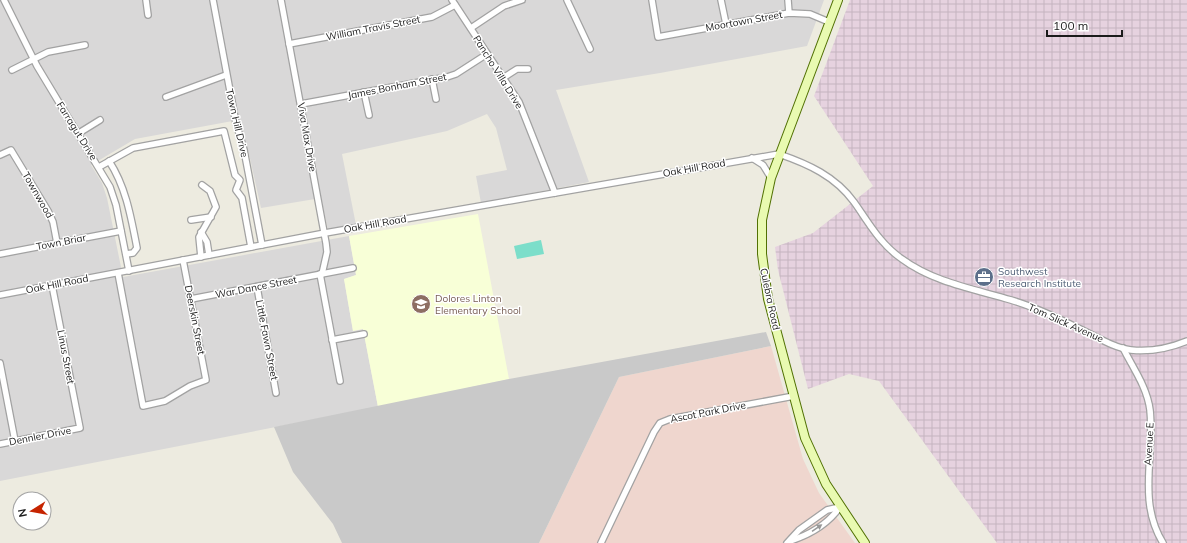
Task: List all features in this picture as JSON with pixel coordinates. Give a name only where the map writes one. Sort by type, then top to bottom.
[{"type":"main road","name":"Culebra Road","points":[[838,0],[771,178],[762,220],[763,270],[768,299],[805,438],[826,484],[865,543]]},
{"type":"street","name":"Farragut Drive","points":[[4,0],[34,58],[110,187],[129,271]]},
{"type":"street","points":[[146,0],[148,15]]},
{"type":"street","name":"Town Hill Drive","points":[[213,0],[226,75],[236,123],[244,150],[262,245]]},
{"type":"street","name":"Viva Max Drive","points":[[281,0],[325,233],[327,252],[321,274],[340,382]]},
{"type":"street","points":[[470,28],[504,6],[522,0]]},
{"type":"street","points":[[567,0],[590,49]]},
{"type":"street","name":"Moortown Street","points":[[652,0],[658,37],[789,13],[810,14],[830,22]]},
{"type":"street","points":[[721,0],[726,24]]},
{"type":"street","points":[[788,0],[789,13]]},
{"type":"street","name":"William Travis Street","points":[[289,44],[432,17],[454,2]]},
{"type":"street","name":"Pancho Villa Drive","points":[[454,2],[521,107],[555,193]]},
{"type":"street","points":[[12,70],[48,52],[85,45]]},
{"type":"street","name":"James Bonham Street","points":[[301,104],[456,74],[487,54]]},
{"type":"street","points":[[503,78],[517,69],[528,69]]},
{"type":"street","points":[[166,97],[226,75]]},
{"type":"street","points":[[432,79],[436,99]]},
{"type":"street","points":[[364,92],[369,115]]},
{"type":"street","points":[[79,133],[100,120]]},
{"type":"street","points":[[99,167],[133,148],[224,132],[235,175],[240,180],[236,190],[242,198],[251,247]]},
{"type":"street","name":"Townwood","points":[[0,155],[11,150],[48,211],[53,222],[57,243]]},
{"type":"street","name":"Oak Hill Road","points":[[0,295],[325,233],[779,154]]},
{"type":"street","name":"Tom Slick Avenue","points":[[779,154],[805,164],[831,178],[854,201],[879,239],[900,259],[917,270],[934,277],[1042,310],[1123,348],[1134,350],[1160,349],[1187,341]]},
{"type":"street","points":[[752,158],[763,165],[771,178]]},
{"type":"street","points":[[109,161],[115,170],[127,200],[137,248],[133,253],[126,254]]},
{"type":"street","points":[[201,257],[199,237],[216,207],[214,197],[210,191],[202,185]]},
{"type":"street","points":[[191,220],[211,216]]},
{"type":"street","name":"Town Briar","points":[[0,254],[121,231]]},
{"type":"street","points":[[201,232],[206,242],[209,255]]},
{"type":"street","name":"Deerskin Street","points":[[118,273],[143,406],[165,401],[190,386],[206,380],[183,260]]},
{"type":"street","name":"War Dance Street","points":[[191,299],[353,268]]},
{"type":"street","name":"Linus Street","points":[[52,285],[80,428]]},
{"type":"street","name":"Little Fawn Street","points":[[257,287],[276,393]]},
{"type":"street","points":[[332,340],[364,334]]},
{"type":"street","name":"Avenue E","points":[[1123,348],[1148,399],[1150,418],[1148,478],[1149,506],[1155,530],[1163,543]]},
{"type":"street","points":[[0,363],[15,440]]},
{"type":"street","name":"Ascot Park Drive","points":[[601,543],[654,432],[660,423],[670,419],[794,396]]},
{"type":"street","name":"Dennler Drive","points":[[0,444],[80,428]]},
{"type":"street","points":[[788,542],[804,537],[832,518],[840,507]]},
{"type":"street","points":[[788,542],[799,530],[827,510],[840,507]]},
{"type":"shaded area","points":[[0,0],[824,0],[807,46],[660,73],[556,90],[589,182],[481,203],[476,176],[507,170],[496,128],[487,114],[447,131],[342,154],[356,225],[328,230],[321,198],[261,208],[249,154],[238,120],[135,139],[91,165],[102,183],[107,198],[123,277],[349,236],[356,275],[344,279],[353,331],[363,329],[378,407],[0,481]]},
{"type":"shaded area","name":"Southwest Research Institute","points":[[850,0],[1187,0],[1187,543],[997,543],[879,381],[849,374],[808,389],[778,270],[775,247],[813,233],[873,186],[814,96]]},
{"type":"shaded area","name":"Dolores Linton Elementary School","points":[[478,214],[509,379],[378,407],[363,329],[353,331],[344,279],[356,275],[349,236]]},
{"type":"shaded area","points":[[541,240],[544,254],[517,259],[514,246]]},
{"type":"shaded area","points":[[766,332],[771,346],[619,377],[539,543],[342,543],[333,524],[293,472],[274,427],[509,379]]},
{"type":"shaded area","points":[[771,346],[803,459],[819,493],[855,543],[539,543],[619,377]]},
{"type":"place","name":"Southwest Research Institute","points":[[984,277]]},
{"type":"place","name":"Dolores Linton Elementary School","points":[[421,304]]}]
